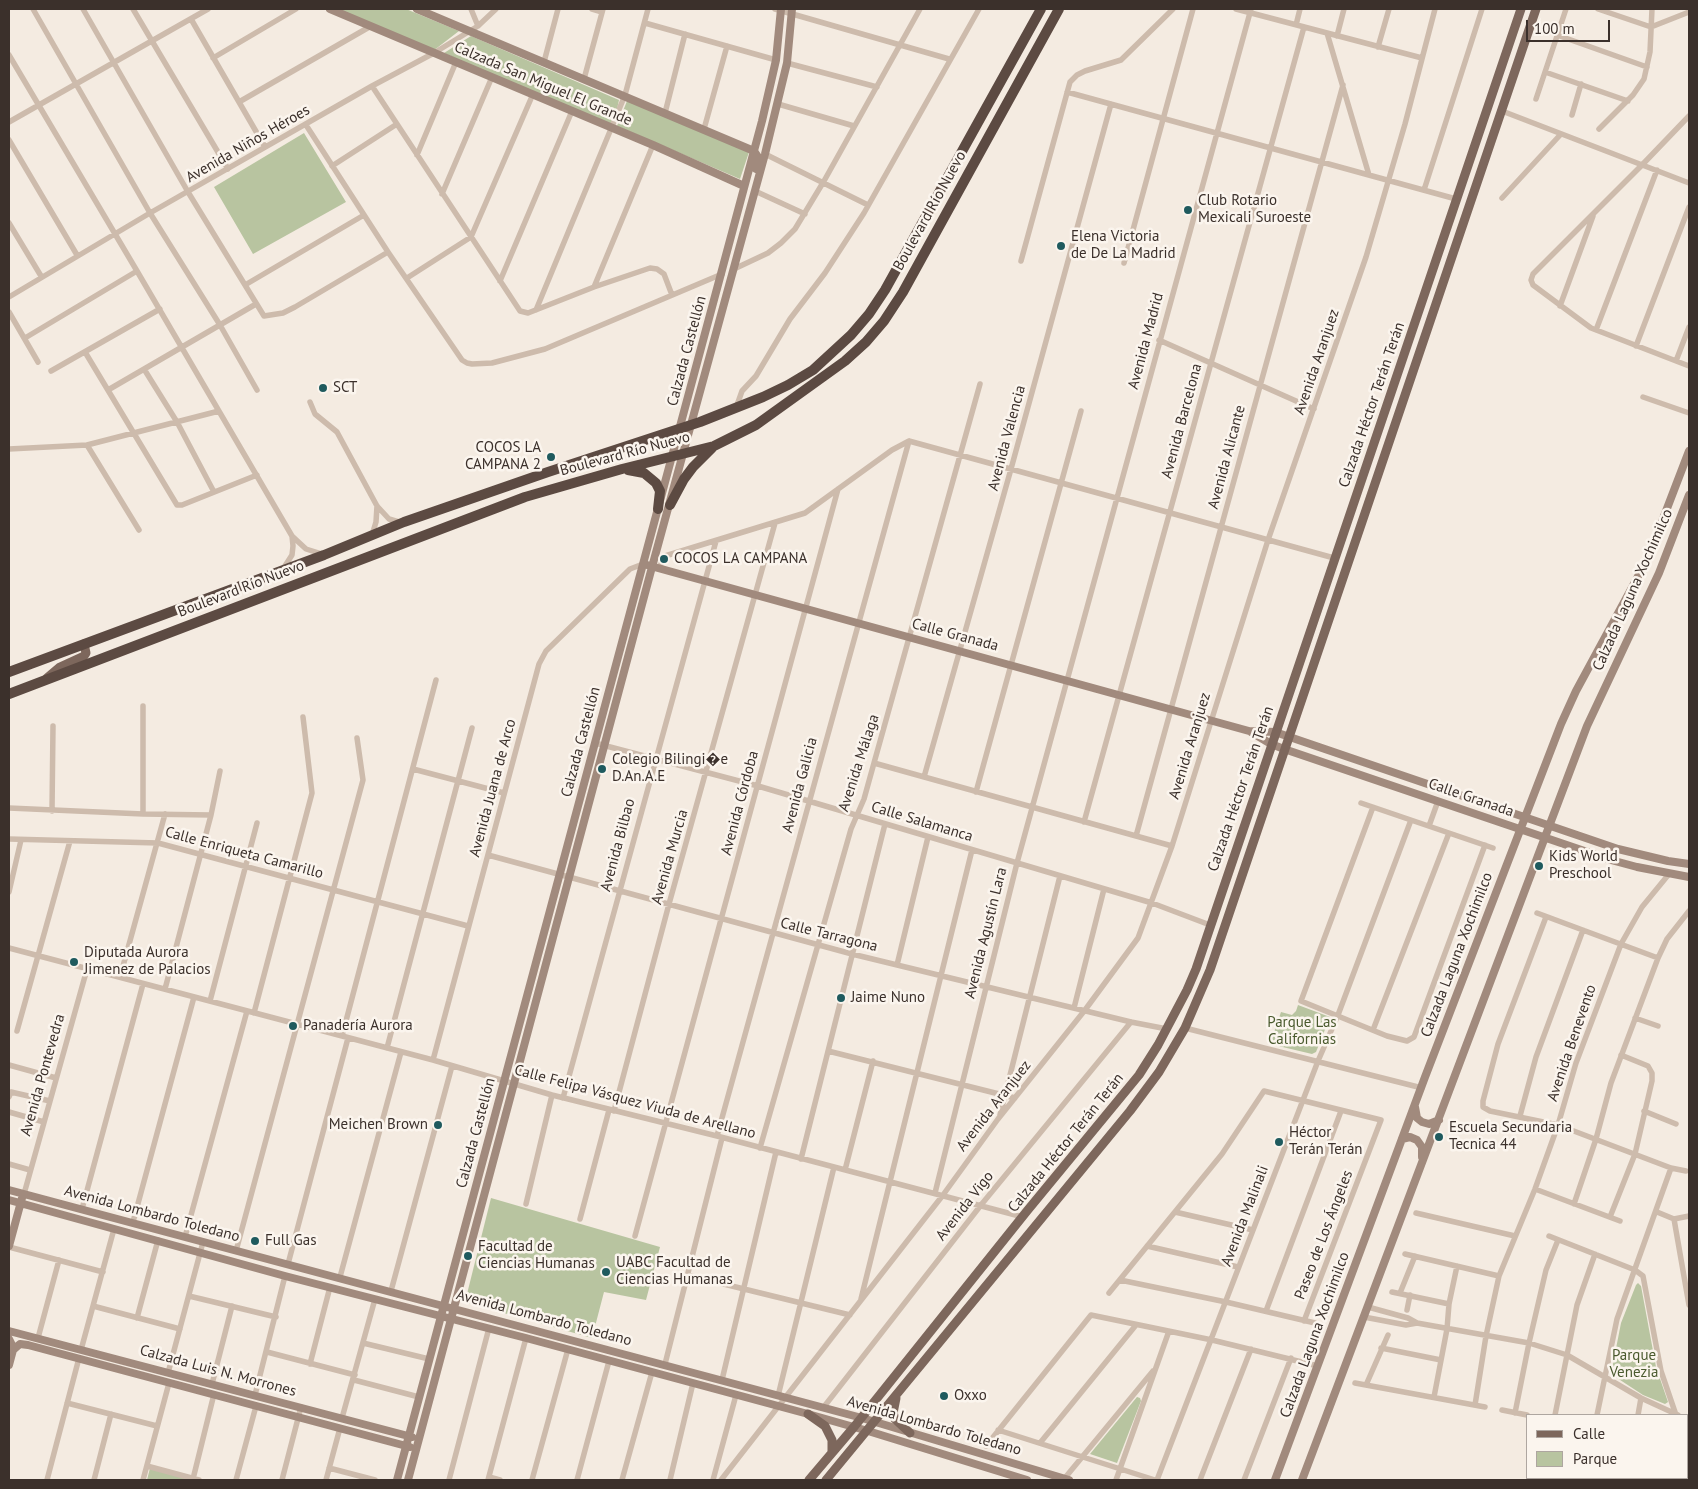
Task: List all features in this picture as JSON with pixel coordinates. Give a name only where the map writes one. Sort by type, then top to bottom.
[{"type":"highway","name":"Boulevard Río Nuevo","points":[[9,672],[324,555],[404,522],[692,425],[788,385],[813,370],[851,335],[869,314],[885,290],[1041,9]]},
{"type":"highway","name":"Boulevard Río Nuevo","points":[[9,694],[525,496],[714,446],[756,425],[845,361],[866,342],[884,320],[908,283],[1059,9]]},
{"type":"highway","points":[[670,505],[684,479],[714,446]]},
{"type":"highway","points":[[622,469],[636,470],[651,477],[660,491],[658,509]]},
{"type":"highway","points":[[349,563],[372,548],[375,542],[372,535]]},
{"type":"main road","name":"Calzada San Miguel El Grande","points":[[330,9],[653,145],[744,186]]},
{"type":"main road","name":"Calzada Castellón","points":[[397,1480],[732,236],[776,60],[779,9]]},
{"type":"main road","name":"Calzada Héctor Terán Terán","points":[[809,1480],[862,1418],[1023,1216],[1139,1075],[1167,1029],[1196,969],[1521,9]]},
{"type":"main road","points":[[1524,43],[1529,9]]},
{"type":"main road","name":"Calzada Héctor Terán Terán","points":[[826,1480],[1130,1111],[1159,1072],[1185,1028],[1210,970],[1536,9]]},
{"type":"main road","name":"Calzada San Miguel El Grande","points":[[421,10],[754,151]]},
{"type":"main road","name":"Calzada Castellón","points":[[408,1480],[765,154],[787,62],[792,11]]},
{"type":"main road","points":[[1489,148],[1482,141],[1494,106],[1495,84]]},
{"type":"main road","points":[[754,151],[758,160],[755,178],[756,188]]},
{"type":"main road","points":[[732,236],[742,239]]},
{"type":"main road","name":"Calzada Laguna Xochimilco","points":[[1275,1480],[1402,1139],[1568,707],[1648,558],[1689,451]]},
{"type":"main road","name":"Calzada Laguna Xochimilco","points":[[1302,1480],[1589,720],[1659,573],[1689,495]]},
{"type":"main road","name":"Calle Granada","points":[[643,564],[1249,731],[1275,732],[1618,849],[1689,864]]},
{"type":"main road","points":[[45,680],[60,667],[84,656],[86,653],[84,644]]},
{"type":"main road","name":"Calle Granada","points":[[1249,731],[1284,749],[1611,860],[1689,877]]},
{"type":"main road","points":[[1415,1107],[1417,1118],[1422,1122],[1429,1124],[1439,1120]]},
{"type":"main road","points":[[1402,1139],[1410,1137],[1417,1140],[1422,1147],[1422,1164]]},
{"type":"main road","name":"Avenida Lombardo Toledano","points":[[9,1190],[665,1364],[862,1418],[1067,1479]]},
{"type":"main road","name":"Avenida Pontevedra","points":[[9,1246],[24,1194]]},
{"type":"main road","name":"Avenida Lombardo Toledano","points":[[9,1200],[285,1276],[489,1328],[868,1430],[1027,1480]]},
{"type":"main road","name":"Calzada Luis N. Morrones","points":[[9,1331],[38,1338],[80,1354],[169,1382],[417,1448]]},
{"type":"main road","points":[[526,1338],[552,1341],[558,1336]]},
{"type":"main road","points":[[9,1339],[12,1346],[9,1364]]},
{"type":"main road","name":"Calzada Luis N. Morrones","points":[[12,1350],[25,1344],[80,1354]]},
{"type":"main road","points":[[568,1350],[571,1346],[575,1345],[596,1349],[605,1348]]},
{"type":"main road","name":"Calzada Luis N. Morrones","points":[[94,1358],[168,1373],[419,1439]]},
{"type":"main road","points":[[633,1367],[659,1371],[663,1370],[665,1364]]},
{"type":"main road","points":[[897,1395],[893,1413],[895,1419],[910,1433]]},
{"type":"main road","points":[[808,1414],[825,1426],[832,1440],[832,1452]]},
{"type":"street","points":[[33,9],[150,213],[220,325],[257,390]]},
{"type":"street","points":[[83,9],[188,192],[264,316],[283,313],[388,252]]},
{"type":"street","points":[[133,9],[228,169]]},
{"type":"street","points":[[9,122],[208,9]]},
{"type":"street","points":[[213,58],[296,9]]},
{"type":"street","points":[[471,9],[478,26]]},
{"type":"street","name":"Avenida Niños Héroes","points":[[9,296],[372,86],[434,53],[471,31],[496,9]]},
{"type":"street","points":[[544,62],[558,9]]},
{"type":"street","points":[[584,79],[603,10],[592,9]]},
{"type":"street","points":[[536,310],[625,95],[648,9]]},
{"type":"street","points":[[779,9],[792,11],[949,59]]},
{"type":"street","points":[[734,269],[768,253],[795,228],[824,182],[920,9]]},
{"type":"street","points":[[736,408],[742,391],[756,376],[790,319],[825,274],[868,205],[979,9]]},
{"type":"street","points":[[1021,261],[1070,82],[1077,74],[1116,62],[1126,56],[1173,9]]},
{"type":"street","points":[[1124,263],[1193,9]]},
{"type":"street","points":[[1236,9],[1250,11],[1327,34],[1422,58]]},
{"type":"street","points":[[1296,25],[1300,9]]},
{"type":"street","points":[[1337,36],[1344,9]]},
{"type":"street","points":[[1378,47],[1389,9]]},
{"type":"street","name":"Avenida Aranjuez","points":[[721,1480],[779,1406],[782,1396],[861,1301],[943,1195],[998,1119],[1085,1010],[1132,948],[1143,928],[1172,846],[1268,540],[1366,257],[1389,180],[1435,9]]},
{"type":"street","points":[[1424,190],[1482,9]]},
{"type":"street","points":[[1536,99],[1566,9]]},
{"type":"street","points":[[1598,9],[1651,27],[1689,12]]},
{"type":"street","points":[[1599,129],[1640,87],[1648,67],[1652,9]]},
{"type":"street","name":"Avenida Madrid","points":[[1066,680],[1250,11]]},
{"type":"street","points":[[191,18],[266,147]]},
{"type":"street","points":[[645,23],[776,60]]},
{"type":"street","points":[[240,102],[371,26]]},
{"type":"street","name":"Avenida Barcelona","points":[[1084,822],[1304,27]]},
{"type":"street","points":[[664,113],[685,34]]},
{"type":"street","points":[[1327,34],[1369,175]]},
{"type":"street","points":[[1557,35],[1648,67]]},
{"type":"street","points":[[704,130],[727,46]]},
{"type":"street","points":[[9,55],[292,536],[306,549],[324,555]]},
{"type":"street","points":[[417,155],[456,62]]},
{"type":"street","points":[[787,62],[877,87]]},
{"type":"street","points":[[1545,72],[1628,101]]},
{"type":"street","points":[[442,194],[492,77]]},
{"type":"street","points":[[1572,115],[1581,84]]},
{"type":"street","name":"Avenida Alicante","points":[[1136,836],[1343,85]]},
{"type":"street","points":[[372,86],[520,311],[524,313],[536,310],[594,287],[650,268],[661,270],[672,295]]},
{"type":"street","points":[[1067,92],[1456,199]]},
{"type":"street","points":[[407,278],[471,237],[533,94]]},
{"type":"street","points":[[778,104],[854,126]]},
{"type":"street","name":"Avenida Valencia","points":[[924,777],[1111,104]]},
{"type":"street","points":[[500,281],[572,111]]},
{"type":"street","points":[[1502,111],[1689,183]]},
{"type":"street","points":[[1689,116],[1533,274],[1531,280],[1533,285],[1560,306],[1596,330],[1689,366]]},
{"type":"street","points":[[332,166],[397,124]]},
{"type":"street","points":[[306,125],[388,252],[462,360],[467,363],[492,362],[546,349],[722,274]]},
{"type":"street","points":[[1502,198],[1560,134]]},
{"type":"street","points":[[9,140],[78,255]]},
{"type":"street","points":[[594,287],[653,145]]},
{"type":"street","points":[[765,154],[868,205]]},
{"type":"street","points":[[1596,330],[1656,170]]},
{"type":"street","points":[[756,188],[805,214]]},
{"type":"street","points":[[1636,346],[1689,206]]},
{"type":"street","points":[[1560,306],[1594,214]]},
{"type":"street","points":[[245,285],[364,215]]},
{"type":"street","points":[[9,223],[42,276]]},
{"type":"street","points":[[25,338],[137,271]]},
{"type":"street","points":[[108,390],[256,304]]},
{"type":"street","points":[[51,371],[160,309]]},
{"type":"street","points":[[9,312],[38,362]]},
{"type":"street","points":[[1676,361],[1689,327]]},
{"type":"street","points":[[1160,340],[1314,409]]},
{"type":"street","points":[[85,352],[177,505],[256,475]]},
{"type":"street","points":[[144,369],[177,422],[214,492]]},
{"type":"street","name":"Avenida Málaga","points":[[760,1148],[851,829],[864,799],[980,384]]},
{"type":"street","points":[[1644,396],[1689,413]]},
{"type":"street","points":[[310,402],[315,414],[338,432],[377,506],[389,519],[404,522]]},
{"type":"street","points":[[9,449],[87,445],[219,411]]},
{"type":"street","points":[[976,792],[1081,411]]},
{"type":"street","points":[[655,568],[665,556],[805,513],[892,450],[908,441],[1334,558]]},
{"type":"street","name":"Avenida Galicia","points":[[665,1364],[772,933],[908,441]]},
{"type":"street","points":[[87,445],[139,530]]},
{"type":"street","name":"Avenida Córdoba","points":[[635,1236],[838,489]]},
{"type":"street","points":[[372,535],[376,522],[377,506]]},
{"type":"street","name":"Avenida Murcia","points":[[580,1219],[707,772],[775,523]]},
{"type":"street","points":[[281,570],[288,563],[292,555],[292,536]]},
{"type":"street","name":"Avenida Bilbao","points":[[563,1098],[716,541]]},
{"type":"street","name":"Avenida Juana de Arco","points":[[433,1060],[542,657],[630,569],[643,564]]},
{"type":"street","points":[[288,1264],[378,902],[436,680]]},
{"type":"street","name":"Avenida Agustín Lara","points":[[935,1193],[985,986],[1066,680]]},
{"type":"street","points":[[143,706],[143,814]]},
{"type":"street","points":[[254,1012],[312,794],[303,717]]},
{"type":"street","points":[[52,726],[52,811]]},
{"type":"street","points":[[386,1048],[472,728]]},
{"type":"street","points":[[236,1251],[363,780],[357,738]]},
{"type":"street","name":"Calle Salamanca","points":[[595,743],[758,786],[856,815],[1104,889],[1210,925]]},
{"type":"street","points":[[874,763],[1172,846]]},
{"type":"street","points":[[413,769],[504,793]]},
{"type":"street","points":[[165,989],[201,855],[220,771]]},
{"type":"street","points":[[1429,826],[1438,801]]},
{"type":"street","points":[[1361,803],[1494,848]]},
{"type":"street","points":[[1373,807],[1301,998],[1303,1002],[1396,1039],[1411,1040],[1414,1037],[1485,845]]},
{"type":"street","points":[[9,808],[52,811],[211,815]]},
{"type":"street","points":[[120,977],[166,814]]},
{"type":"street","name":"Avenida Malinali","points":[[1156,1480],[1212,1340],[1302,1101],[1338,1015],[1411,820]]},
{"type":"street","points":[[210,1001],[257,823]]},
{"type":"street","points":[[802,1159],[884,824]]},
{"type":"street","points":[[1373,1030],[1449,833]]},
{"type":"street","points":[[897,965],[928,837]]},
{"type":"street","name":"Calle Enriqueta Camarillo","points":[[9,839],[158,843],[468,926]]},
{"type":"street","points":[[9,892],[22,840]]},
{"type":"street","points":[[17,1032],[70,841]]},
{"type":"street","points":[[861,1301],[972,850]]},
{"type":"street","name":"Calle Tarragona","points":[[488,855],[852,954],[1131,1022],[1167,1029]]},
{"type":"street","name":"Avenida Benevento","points":[[1475,1405],[1486,1336],[1499,1276],[1558,1125],[1576,1063],[1621,944],[1642,907],[1669,874]]},
{"type":"street","points":[[998,1119],[1060,876]]},
{"type":"street","points":[[1074,1008],[1104,889]]},
{"type":"street","points":[[1574,1204],[1596,1139],[1611,1083],[1658,958],[1672,933],[1689,911]]},
{"type":"street","points":[[1536,913],[1658,958]]},
{"type":"street","points":[[1546,917],[1498,1044],[1483,1107],[1490,1111],[1558,1125],[1671,1168],[1686,1171]]},
{"type":"street","points":[[1520,1116],[1536,1057],[1584,930]]},
{"type":"street","name":"Calle Felipa Vásquez Viuda de Arellano","points":[[9,948],[433,1060],[563,1098],[1023,1216]]},
{"type":"street","name":"Avenida Pontevedra","points":[[24,1194],[87,969]]},
{"type":"street","points":[[82,1209],[143,984]]},
{"type":"street","points":[[133,1222],[194,997]]},
{"type":"street","points":[[185,1237],[246,1010]]},
{"type":"street","points":[[1635,1018],[1658,1026]]},
{"type":"street","name":"Avenida Vigo","points":[[823,1408],[981,1204],[1131,1022]]},
{"type":"street","points":[[1185,1028],[1422,1088]]},
{"type":"street","points":[[828,1051],[1015,1098]]},
{"type":"street","points":[[340,1277],[401,1052]]},
{"type":"street","points":[[1610,1217],[1635,1154],[1652,1081],[1651,1069],[1643,1063],[1621,1055]]},
{"type":"street","points":[[845,1170],[873,1062]]},
{"type":"street","points":[[9,1065],[56,1078]]},
{"type":"street","points":[[391,1291],[452,1066]]},
{"type":"street","points":[[9,1097],[11,1092],[50,1101]]},
{"type":"street","name":"Paseo de Los Ángeles","points":[[1264,1092],[1341,1111],[1381,1120],[1304,1321],[1226,1302],[1120,1280],[1222,1154],[1264,1092]]},
{"type":"street","points":[[526,1204],[552,1095]]},
{"type":"street","points":[[1266,1311],[1341,1111]]},
{"type":"street","points":[[1644,1111],[1676,1124]]},
{"type":"street","points":[[9,1112],[44,1122]]},
{"type":"street","points":[[722,1380],[776,1152]]},
{"type":"street","points":[[9,1164],[30,1170]]},
{"type":"street","points":[[782,1396],[801,1303],[834,1167]]},
{"type":"street","points":[[1597,1414],[1617,1319],[1657,1212],[1671,1168]]},
{"type":"street","points":[[1534,1189],[1620,1221]]},
{"type":"street","points":[[1175,1212],[1253,1230]]},
{"type":"street","points":[[1657,1212],[1674,1219],[1689,1216]]},
{"type":"street","points":[[1416,1213],[1515,1236]]},
{"type":"street","points":[[1674,1219],[1689,1305]]},
{"type":"street","points":[[47,1480],[114,1229]]},
{"type":"street","points":[[1549,1236],[1635,1270],[1643,1276],[1661,1371],[1677,1414]]},
{"type":"street","points":[[137,1318],[158,1240]]},
{"type":"street","points":[[1515,1413],[1546,1270],[1558,1240]]},
{"type":"street","points":[[168,1373],[203,1242]]},
{"type":"street","points":[[9,1246],[103,1272]]},
{"type":"street","points":[[1147,1246],[1238,1267]]},
{"type":"street","points":[[1405,1254],[1499,1276]]},
{"type":"street","points":[[1555,1414],[1577,1305],[1595,1254]]},
{"type":"street","points":[[1400,1293],[1414,1256]]},
{"type":"street","points":[[38,1338],[60,1260]]},
{"type":"street","points":[[1434,1397],[1457,1266]]},
{"type":"street","points":[[687,1275],[850,1315]]},
{"type":"street","points":[[255,1395],[285,1276]]},
{"type":"street","points":[[1109,1293],[1120,1280]]},
{"type":"street","points":[[310,1364],[330,1287]]},
{"type":"street","points":[[1392,1292],[1449,1304]]},
{"type":"street","points":[[1407,1310],[1410,1295]]},
{"type":"street","points":[[189,1296],[276,1317]]},
{"type":"street","points":[[342,1418],[375,1299]]},
{"type":"street","points":[[94,1306],[180,1329]]},
{"type":"street","points":[[212,1384],[232,1306]]},
{"type":"street","points":[[1368,1307],[1408,1318],[1417,1323],[1529,1343],[1567,1355],[1641,1398],[1675,1414]]},
{"type":"street","points":[[986,1446],[1091,1315],[1212,1340],[1318,1366]]},
{"type":"street","points":[[1364,1317],[1406,1325],[1417,1323]]},
{"type":"street","points":[[1304,1321],[1315,1323]]},
{"type":"street","points":[[1040,1443],[1136,1325]]},
{"type":"street","points":[[448,1480],[489,1328]]},
{"type":"street","points":[[1116,1480],[1169,1332]]},
{"type":"street","points":[[1366,1385],[1388,1335]]},
{"type":"street","points":[[500,1480],[488,1479],[526,1338]]},
{"type":"street","points":[[363,1343],[429,1359]]},
{"type":"street","points":[[1381,1348],[1441,1360]]},
{"type":"street","points":[[1200,1480],[1251,1349]]},
{"type":"street","points":[[532,1480],[568,1350]]},
{"type":"street","points":[[267,1352],[419,1397]]},
{"type":"street","points":[[1244,1480],[1290,1358]]},
{"type":"street","points":[[577,1480],[609,1361]]},
{"type":"street","points":[[1067,1479],[1082,1456],[1156,1368]]},
{"type":"street","points":[[622,1480],[652,1372]]},
{"type":"street","points":[[143,1480],[169,1382]]},
{"type":"street","points":[[670,1480],[693,1383]]},
{"type":"street","points":[[1355,1383],[1486,1407]]},
{"type":"street","points":[[147,1466],[196,1480],[214,1394]]},
{"type":"street","points":[[713,1480],[736,1396]]},
{"type":"street","points":[[1638,1414],[1641,1398]]},
{"type":"street","points":[[67,1403],[157,1426]]},
{"type":"street","points":[[236,1480],[256,1406]]},
{"type":"street","points":[[282,1480],[301,1407]]},
{"type":"street","points":[[1502,1410],[1526,1415]]},
{"type":"street","points":[[94,1480],[112,1414]]},
{"type":"street","points":[[326,1480],[340,1428]]},
{"type":"street","points":[[998,1430],[1156,1480]]},
{"type":"street","points":[[329,1468],[375,1480]]},
{"type":"green space","points":[[338,9],[406,9],[459,31],[433,51]]},
{"type":"green space","points":[[471,36],[619,100],[613,128],[444,53]]},
{"type":"green space","points":[[627,101],[749,152],[740,179],[617,126]]},
{"type":"green space","points":[[304,133],[346,202],[253,254],[214,187]]},
{"type":"green space","name":"Parque Las Californias","points":[[1298,1005],[1330,1017],[1316,1052],[1312,1054],[1270,1044],[1281,1012],[1292,1015]]},
{"type":"green space","points":[[491,1198],[660,1247],[646,1300],[604,1292],[592,1338],[465,1302]]},
{"type":"green space","name":"Parque Venezia","points":[[1638,1283],[1641,1286],[1656,1367],[1668,1402],[1665,1404],[1643,1395],[1611,1374],[1621,1323]]},
{"type":"green space","points":[[1137,1397],[1141,1401],[1117,1463],[1090,1454]]},
{"type":"green space","points":[[150,1468],[196,1480],[147,1480]]},
{"type":"place","name":"Club Rotario Mexicali Suroeste","points":[[1188,210]]},
{"type":"place","name":"Elena Victoria de De La Madrid","points":[[1061,246]]},
{"type":"place","name":"SCT","points":[[323,388]]},
{"type":"place","name":"COCOS LA CAMPANA 2","points":[[551,457]]},
{"type":"place","name":"COCOS LA CAMPANA","points":[[664,559]]},
{"type":"place","name":"Colegio Bilingi�e D.An.A.E","points":[[602,769]]},
{"type":"place","name":"Kids World Preschool","points":[[1539,866]]},
{"type":"place","name":"Diputada Aurora Jimenez de Palacios","points":[[74,962]]},
{"type":"place","name":"Jaime Nuno","points":[[841,998]]},
{"type":"place","name":"Panadería Aurora","points":[[293,1026]]},
{"type":"place","name":"Meichen Brown","points":[[438,1125]]},
{"type":"place","name":"Escuela Secundaria Tecnica 44","points":[[1439,1137]]},
{"type":"place","name":"Héctor Terán Terán","points":[[1279,1142]]},
{"type":"place","name":"Full Gas","points":[[255,1241]]},
{"type":"place","name":"Facultad de Ciencias Humanas","points":[[468,1256]]},
{"type":"place","name":"UABC Facultad de Ciencias Humanas","points":[[606,1272]]},
{"type":"place","name":"Oxxo","points":[[944,1396]]}]
